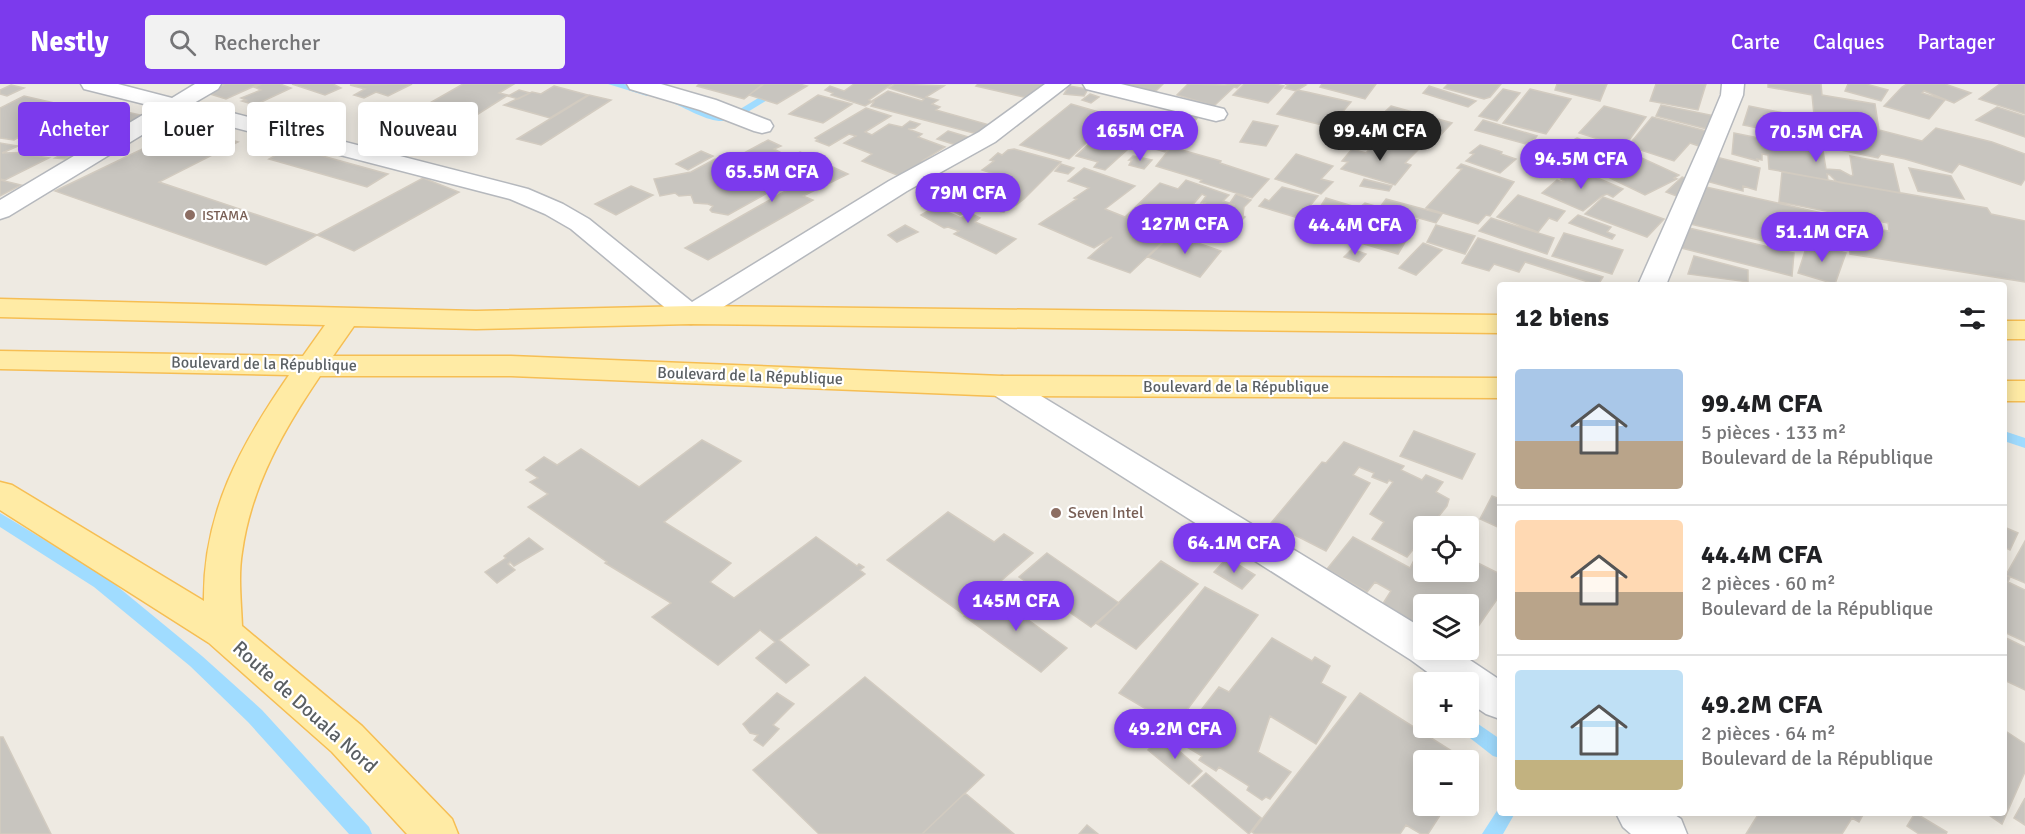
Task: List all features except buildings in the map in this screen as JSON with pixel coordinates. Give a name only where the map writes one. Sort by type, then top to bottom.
[{"type":"main road","points":[[0,308],[476,320],[691,315],[1497,324]]},
{"type":"main road","points":[[223,632],[224,551],[236,496],[280,412],[345,317]]},
{"type":"main road","points":[[2007,330],[2025,330]]},
{"type":"main road","name":"Boulevard de la République","points":[[0,360],[312,366],[511,366],[1002,386],[1497,388]]},
{"type":"main road","points":[[2007,391],[2025,391]]},
{"type":"main road","name":"Route de Douala Nord","points":[[0,494],[223,632],[347,739],[436,834]]},
{"type":"street","points":[[92,84],[167,102]]},
{"type":"street","points":[[178,102],[210,84]]},
{"type":"street","points":[[638,84],[708,105],[762,126]]},
{"type":"street","points":[[235,120],[528,197],[554,208],[580,224],[691,315],[898,186],[987,137],[1059,84]]},
{"type":"street","points":[[1094,84],[1216,114]]},
{"type":"street","points":[[1653,282],[1687,202],[1710,156],[1732,95],[1732,84]]},
{"type":"street","points":[[0,211],[142,124]]},
{"type":"street","points":[[1002,386],[1413,642]]},
{"type":"street","points":[[1440,660],[1497,700]]},
{"type":"street","points":[[1642,816],[1665,834]]},
{"type":"waterway","points":[[613,84],[647,93]]},
{"type":"waterway","points":[[742,111],[788,84]]},
{"type":"waterway","points":[[679,102],[720,119],[730,117]]},
{"type":"waterway","points":[[2007,437],[2025,443]]},
{"type":"waterway","points":[[0,519],[100,582],[196,661],[255,716],[362,834]]},
{"type":"waterway","points":[[1479,734],[1497,748]]},
{"type":"waterway","points":[[1492,834],[1503,816]]},
{"type":"place","name":"ISTAMA","points":[[190,215]]},
{"type":"place","name":"Seven Intel","points":[[1056,513]]}]
